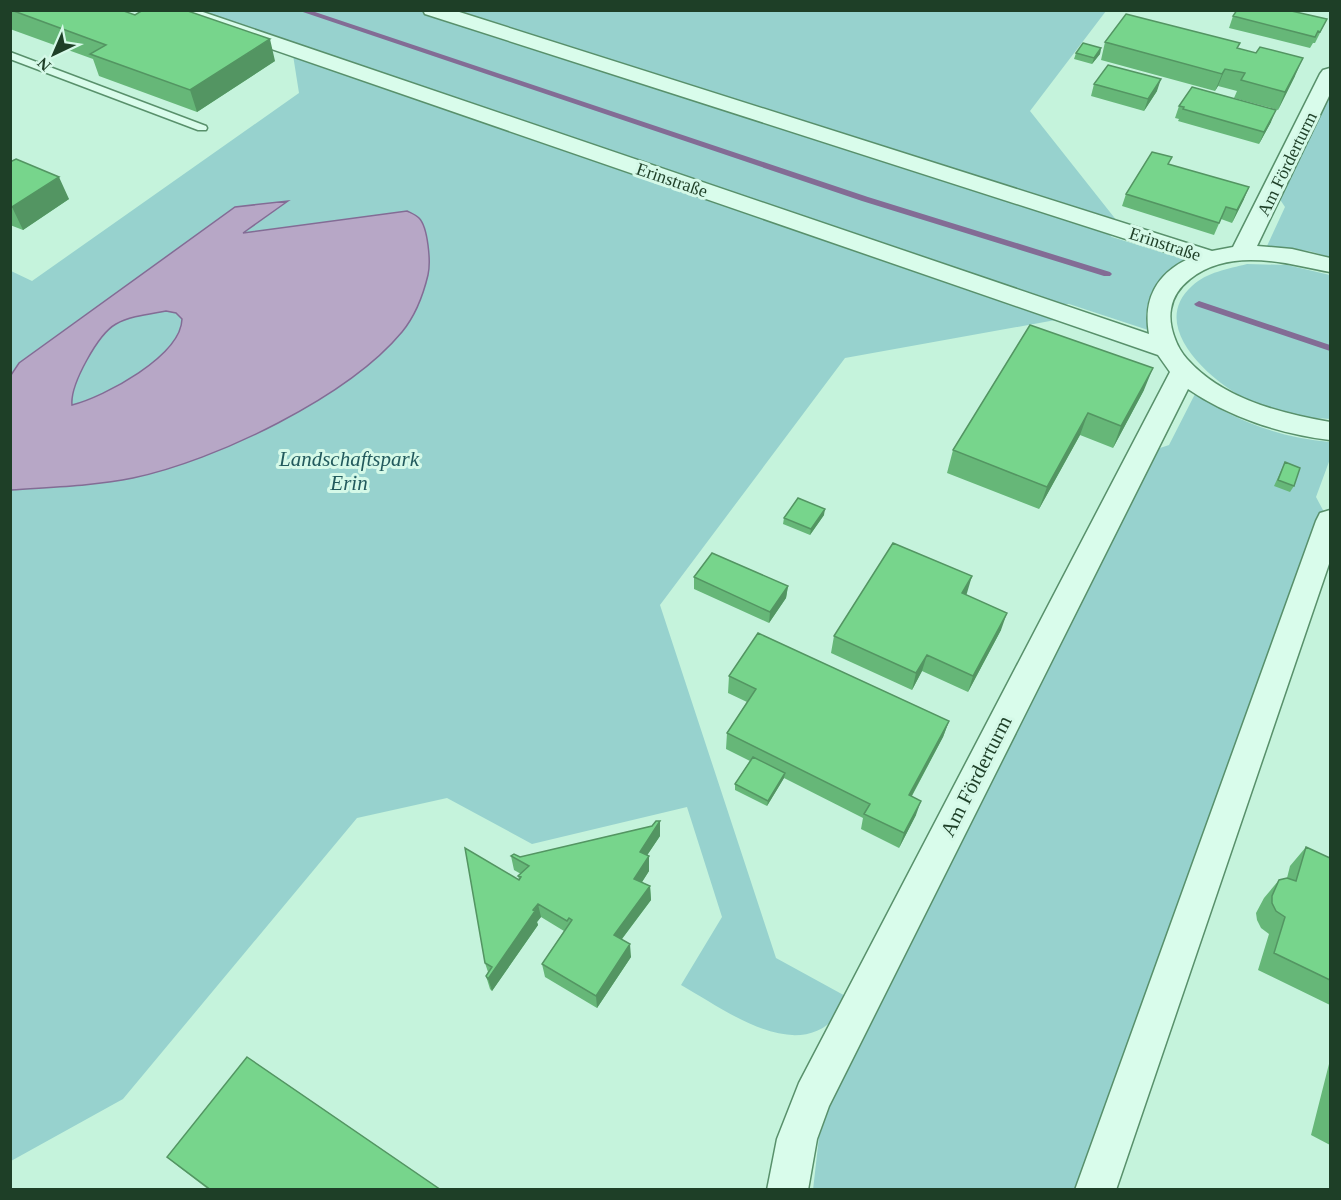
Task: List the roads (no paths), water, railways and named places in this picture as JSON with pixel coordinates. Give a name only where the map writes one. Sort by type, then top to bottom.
[{"type":"street","name":"Erinstraße","points":[[177,10],[1176,359]]},
{"type":"street","name":"Erinstraße","points":[[432,10],[1212,259]]},
{"type":"street","name":"Am Förderturm","points":[[1242,253],[1330,74]]},
{"type":"street","points":[[1330,265],[1270,253],[1242,253],[1212,259],[1193,266],[1167,287],[1160,301],[1159,324],[1176,359],[1205,388],[1232,405],[1285,423],[1330,431]]},
{"type":"street","name":"Am Förderturm","points":[[787,1190],[797,1139],[813,1097],[1176,359]]},
{"type":"street","points":[[1095,1190],[1330,521]]},
{"type":"lane","points":[[10,55],[202,128]]},
{"type":"waterway","points":[[300,10],[865,199],[1107,274]]},
{"type":"waterway","points":[[1199,304],[1330,348]]},
{"type":"park label","name":"Landschaftspark Erin","points":[[349,471]]}]
